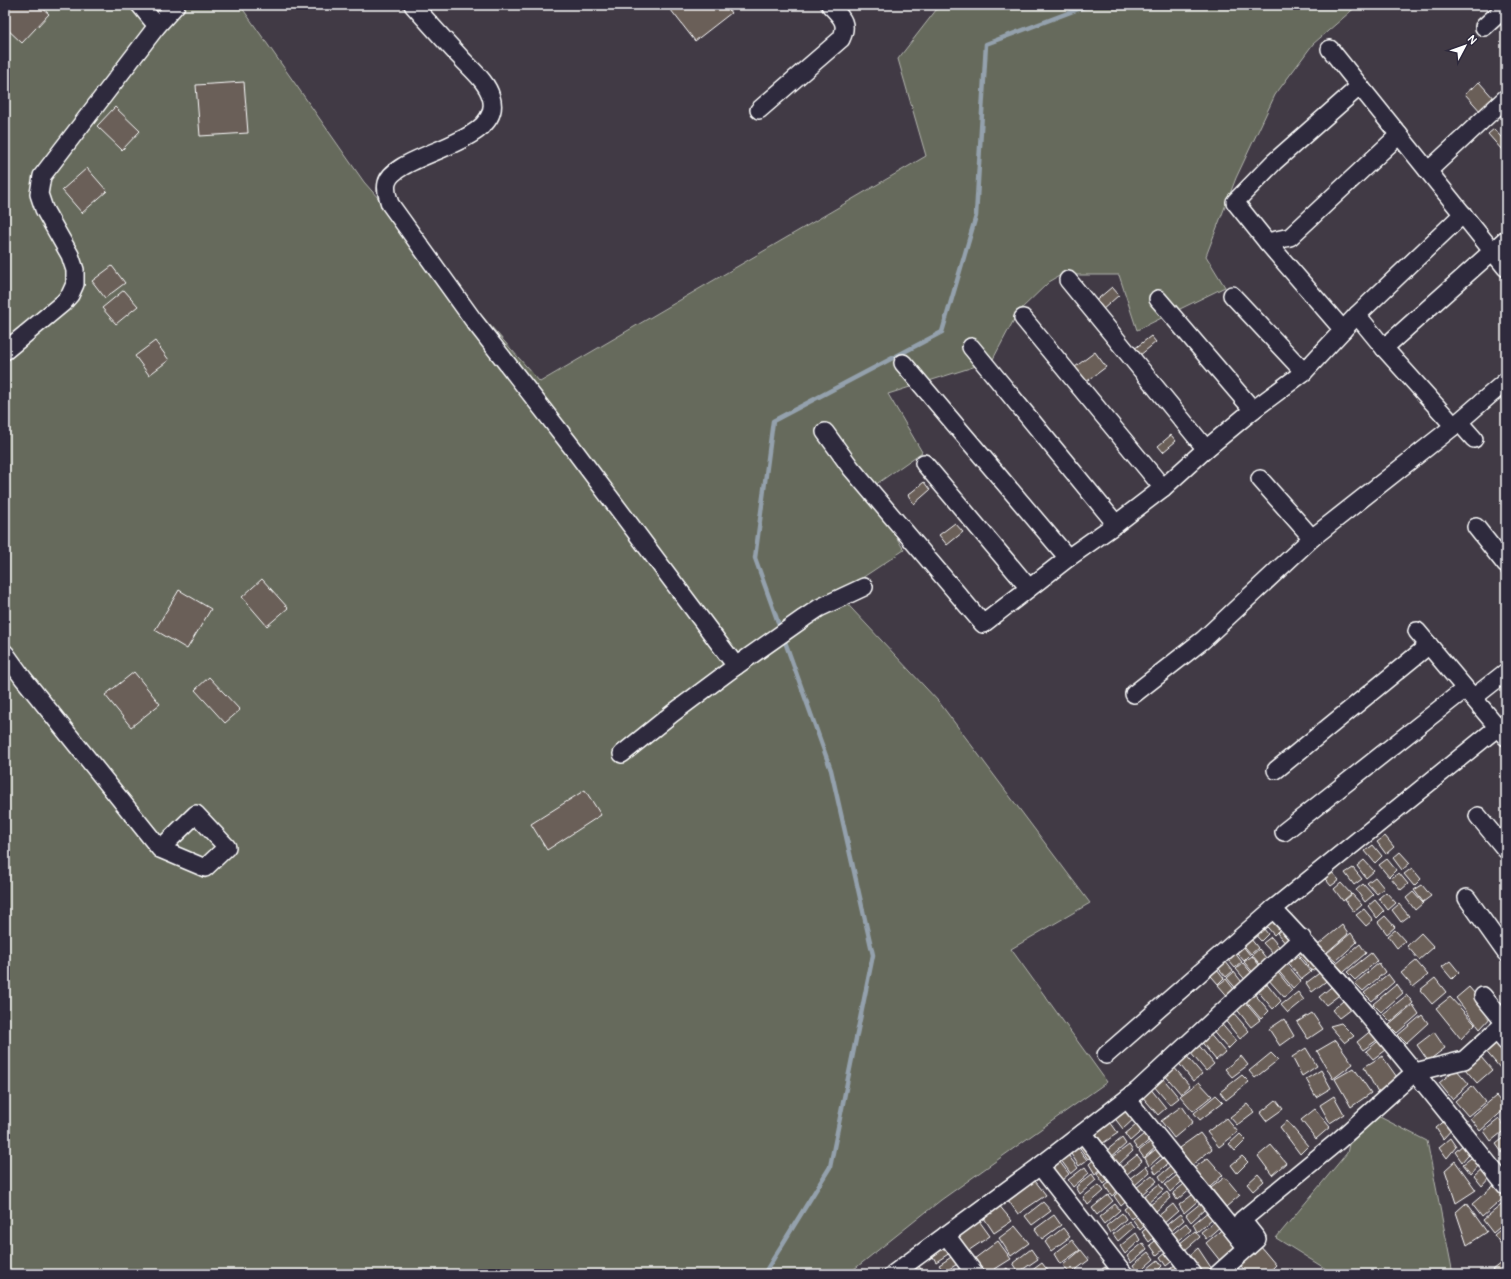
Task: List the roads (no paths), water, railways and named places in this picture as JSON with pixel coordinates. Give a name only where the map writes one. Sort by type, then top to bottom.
[{"type":"street","points":[[140,5],[157,26]]},
{"type":"street","points":[[5,351],[63,303],[70,295],[75,284],[75,270],[70,255],[44,209],[39,194],[42,176],[157,26],[176,5]]},
{"type":"street","points":[[412,5],[483,82],[491,97],[492,110],[487,122],[467,137],[402,167],[391,175],[387,182],[386,192],[390,204],[474,322],[572,447],[736,666]]},
{"type":"street","points":[[759,110],[841,39],[845,26],[841,18],[830,5]]},
{"type":"street","points":[[1484,27],[1506,7]]},
{"type":"street","points":[[1330,49],[1506,268]]},
{"type":"street","points":[[1342,330],[1235,202],[1274,162],[1360,86]]},
{"type":"street","points":[[1428,171],[1506,98]]},
{"type":"street","points":[[1267,242],[1290,237],[1399,135]]},
{"type":"street","points":[[825,432],[851,468],[984,624],[1068,558],[1163,488],[1206,449],[1253,410],[1304,372],[1357,315],[1463,214]]},
{"type":"street","points":[[1384,348],[1506,239]]},
{"type":"street","points":[[1068,280],[1206,449]]},
{"type":"street","points":[[1232,295],[1304,372]]},
{"type":"street","points":[[1158,299],[1253,410]]},
{"type":"street","points":[[1357,315],[1384,348],[1457,424],[1474,438]]},
{"type":"street","points":[[1023,318],[1163,488]]},
{"type":"street","points":[[970,347],[1116,524]]},
{"type":"street","points":[[903,363],[1068,558]]},
{"type":"street","points":[[1134,694],[1203,640],[1312,538],[1457,424],[1506,381]]},
{"type":"street","points":[[924,463],[1029,588]]},
{"type":"street","points":[[1260,479],[1312,538]]},
{"type":"street","points":[[1476,527],[1506,565]]},
{"type":"street","points":[[622,754],[673,713],[804,618],[819,608],[864,587]]},
{"type":"street","points":[[1106,1055],[1274,908],[1502,732],[1418,631]]},
{"type":"street","points":[[1276,770],[1429,645]]},
{"type":"street","points":[[5,653],[23,678],[160,849]]},
{"type":"street","points":[[1284,832],[1469,694],[1506,672]]},
{"type":"street","points":[[1478,816],[1506,850]]},
{"type":"street","points":[[1467,898],[1506,953]]},
{"type":"street","points":[[1274,908],[1302,938],[1415,1072],[1506,1186]]},
{"type":"street","points":[[893,1274],[1040,1166],[1127,1099],[1302,938]]},
{"type":"street","points":[[1218,1274],[1257,1239],[1242,1220],[1338,1141],[1415,1072],[1464,1060],[1503,1029],[1483,996]]},
{"type":"street","points":[[1127,1099],[1247,1248]]},
{"type":"street","points":[[1083,1133],[1193,1274]]},
{"type":"street","points":[[1040,1166],[1124,1274]]},
{"type":"street","points":[[946,1235],[975,1274]]},
{"type":"waterway","points":[[764,1274],[830,1167],[873,955],[831,770],[755,558],[773,421],[942,332],[976,216],[986,44],[1089,5]]}]
